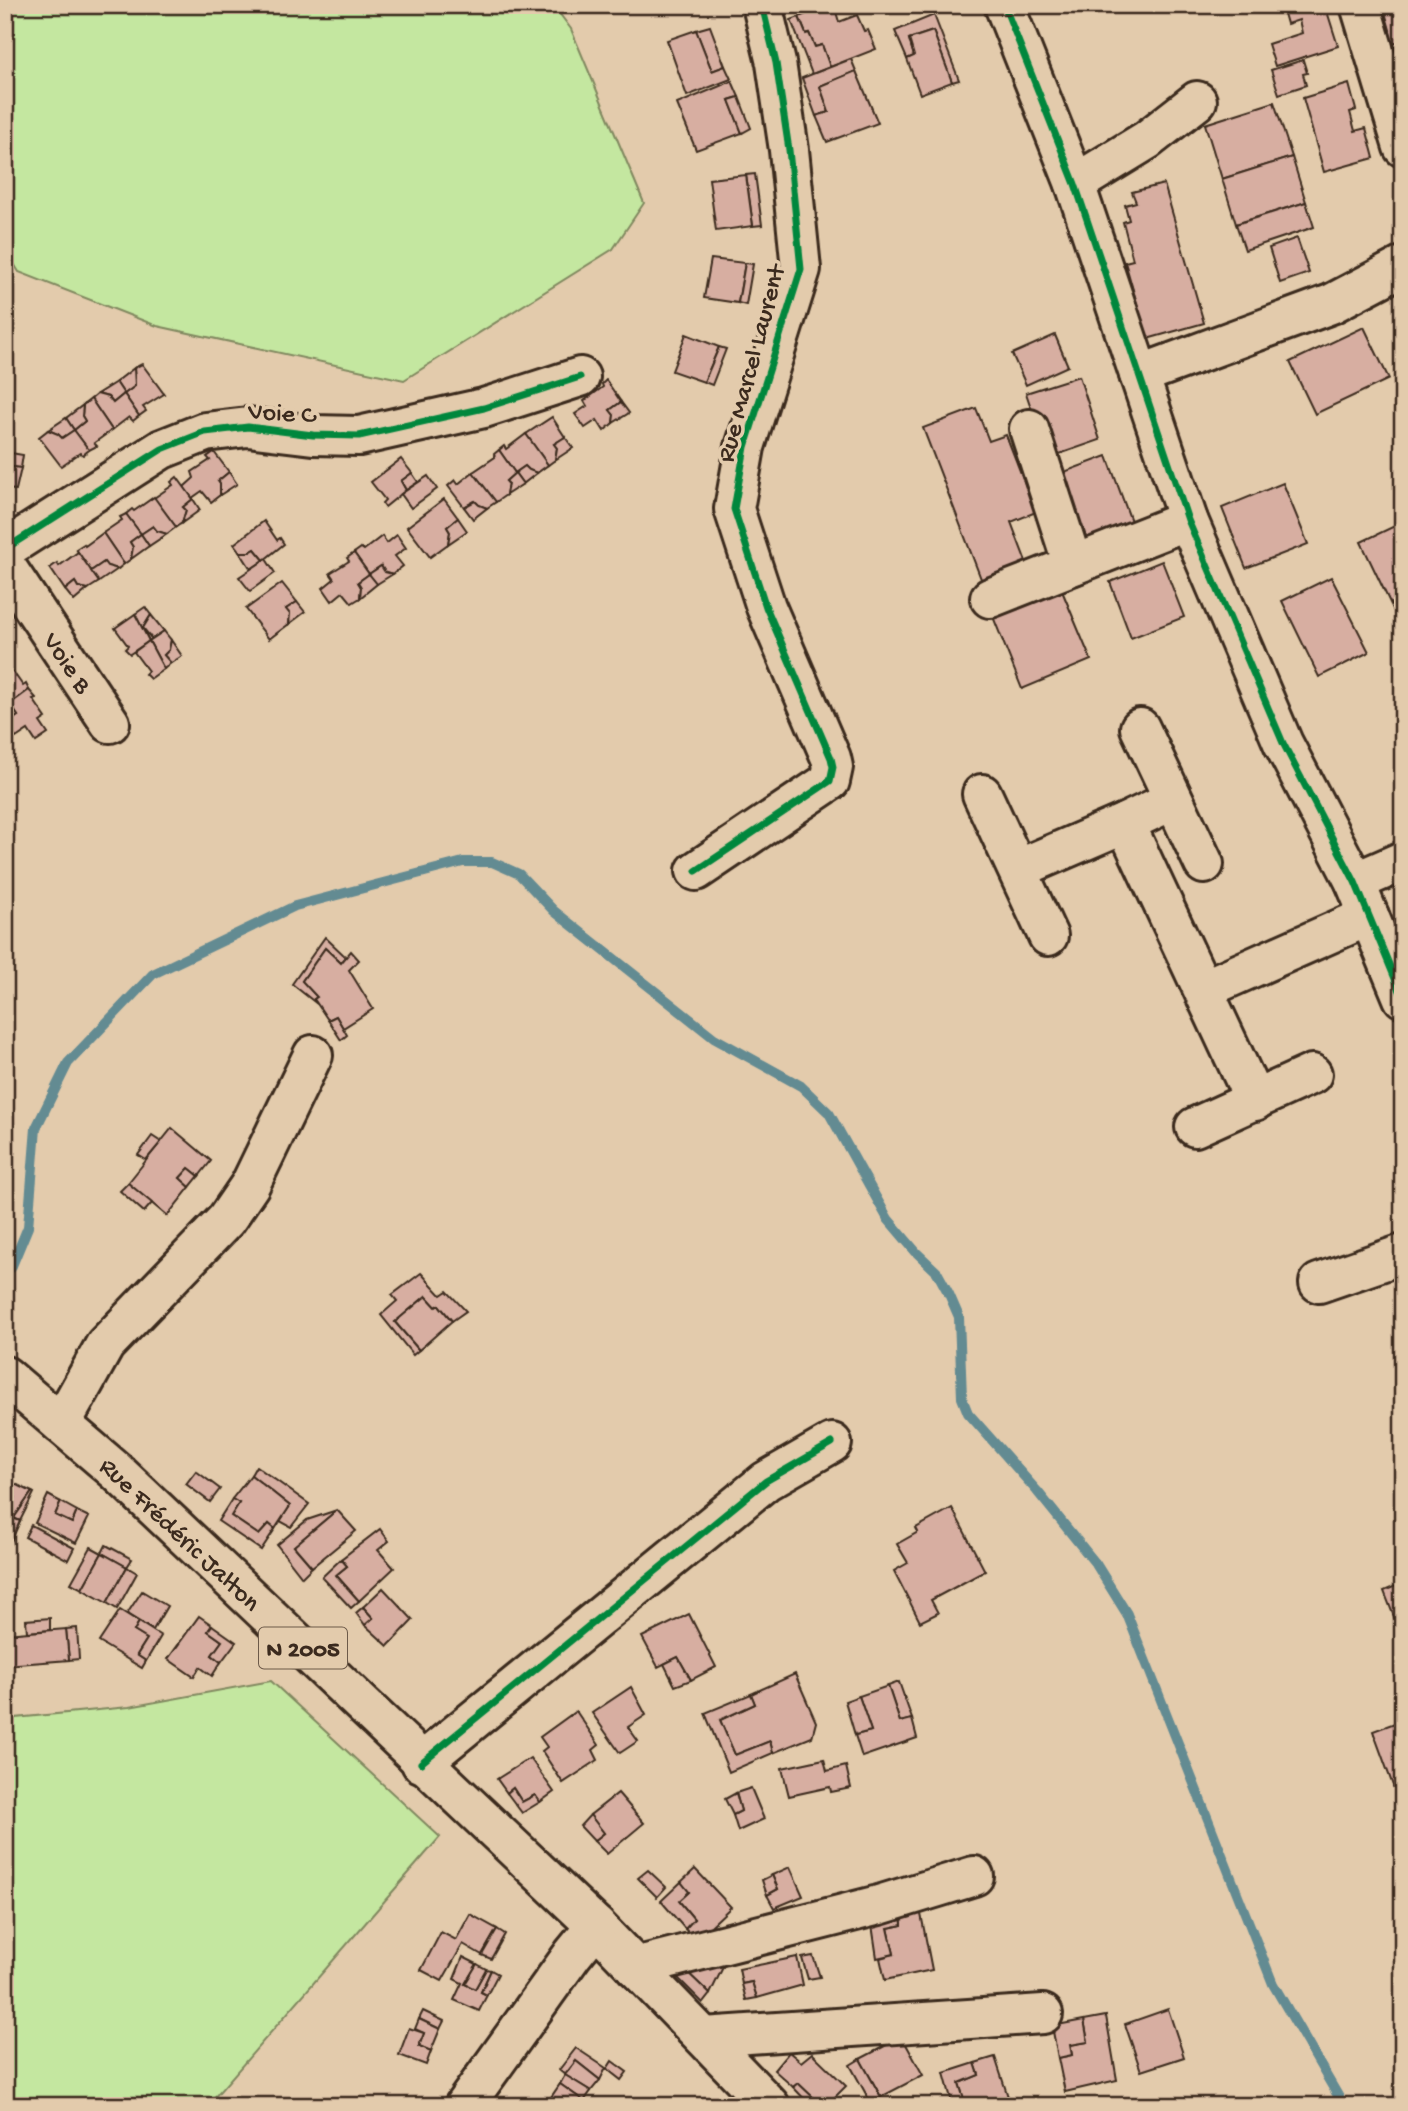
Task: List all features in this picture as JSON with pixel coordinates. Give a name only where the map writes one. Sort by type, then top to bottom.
[{"type":"street","name":"Rue Marcel Laurent","points":[[696,871],[830,781],[833,767],[766,607],[734,509],[746,447],[801,269],[789,150],[776,63],[762,5]]},
{"type":"street","points":[[1004,5],[1076,184],[1188,520],[1283,743],[1362,899],[1403,998]]},
{"type":"street","points":[[1360,5],[1403,147]]},
{"type":"street","points":[[1076,184],[1147,140],[1197,101]]},
{"type":"street","points":[[1139,376],[1331,304],[1403,266]]},
{"type":"street","name":"Voie C","points":[[5,549],[162,449],[205,432],[248,427],[313,435],[359,436],[484,408],[580,377]]},
{"type":"street","points":[[1029,429],[1073,565]]},
{"type":"street","points":[[990,598],[1188,520]]},
{"type":"street","name":"Voie B","points":[[5,565],[110,723]]},
{"type":"street","points":[[1140,728],[1204,864]]},
{"type":"street","points":[[982,794],[1048,936]]},
{"type":"street","points":[[1018,869],[1173,800]]},
{"type":"street","points":[[1125,823],[1255,1101]]},
{"type":"street","points":[[1204,989],[1362,899],[1403,861]]},
{"type":"street","points":[[61,1424],[105,1345],[226,1220],[244,1194],[313,1055]]},
{"type":"street","points":[[1195,1128],[1312,1074]]},
{"type":"street","points":[[1319,1283],[1403,1254]]},
{"type":"street","name":"Rue Frédéric Jalton","points":[[5,1376],[134,1488],[596,1927]]},
{"type":"street","points":[[421,1763],[766,1481],[832,1443]]},
{"type":"street","points":[[635,1967],[880,1905],[974,1876]]},
{"type":"street","points":[[464,2106],[573,1954],[596,1927]]},
{"type":"street","name":"N 2005","points":[[596,1927],[770,2106]]},
{"type":"street","points":[[704,2037],[1043,2014]]},
{"type":"green space","points":[[5,5],[553,5],[571,29],[644,203],[613,249],[404,380],[157,326],[19,272],[5,249]]},
{"type":"green space","points":[[271,1681],[440,1837],[207,2106],[5,2106],[5,1719],[129,1707]]},
{"type":"building","points":[[827,5],[834,5],[839,22],[857,15],[864,31],[868,30],[876,49],[830,67],[822,45],[815,47],[799,17]]},
{"type":"building","points":[[1298,5],[1325,5],[1338,46],[1275,66],[1268,44],[1302,33],[1299,20],[1287,24],[1283,10]]},
{"type":"building","points":[[1383,5],[1403,5],[1403,41],[1385,46],[1381,32],[1390,30]]},
{"type":"building","points":[[934,15],[959,80],[952,82],[933,31],[909,39],[914,56],[907,59],[895,31]]},
{"type":"building","points":[[799,17],[815,47],[822,45],[830,67],[812,74],[791,20]]},
{"type":"building","points":[[710,26],[725,66],[712,71],[696,30]]},
{"type":"building","points":[[696,30],[712,71],[725,66],[731,79],[687,96],[667,40]]},
{"type":"building","points":[[933,31],[952,82],[920,94],[907,59],[914,56],[909,39]]},
{"type":"building","points":[[851,59],[856,71],[820,86],[829,112],[816,116],[802,78]]},
{"type":"building","points":[[1303,60],[1307,73],[1303,74],[1306,85],[1279,94],[1271,70]]},
{"type":"building","points":[[856,71],[878,123],[827,142],[816,116],[829,112],[820,86]]},
{"type":"building","points":[[732,81],[739,97],[729,100],[742,133],[696,150],[677,104]]},
{"type":"building","points":[[1349,84],[1356,110],[1350,112],[1355,131],[1366,128],[1374,158],[1324,172],[1303,98]]},
{"type":"building","points":[[739,97],[751,128],[742,133],[729,100]]},
{"type":"building","points":[[1274,102],[1292,157],[1222,179],[1205,124]]},
{"type":"building","points":[[1292,157],[1306,202],[1236,224],[1222,179]]},
{"type":"building","points":[[755,174],[762,225],[753,226],[746,175]]},
{"type":"building","points":[[746,175],[753,226],[716,231],[709,179]]},
{"type":"building","points":[[1164,184],[1204,323],[1147,339],[1125,262],[1133,260],[1123,222],[1129,220],[1125,205],[1136,202],[1132,192]]},
{"type":"building","points":[[1306,202],[1314,227],[1245,250],[1236,224]]},
{"type":"building","points":[[1297,238],[1309,273],[1280,283],[1269,248]]},
{"type":"building","points":[[711,259],[745,263],[738,303],[704,298]]},
{"type":"building","points":[[745,263],[753,264],[746,305],[738,303]]},
{"type":"building","points":[[1364,327],[1389,379],[1315,414],[1290,362]]},
{"type":"building","points":[[686,334],[719,347],[704,382],[672,371]]},
{"type":"building","points":[[1055,335],[1068,366],[1026,385],[1012,354]]},
{"type":"building","points":[[719,347],[726,349],[712,385],[704,382]]},
{"type":"building","points":[[142,364],[164,394],[143,407],[146,411],[139,416],[124,394],[135,386],[134,368]]},
{"type":"building","points":[[134,368],[135,386],[124,394],[116,382]]},
{"type":"building","points":[[1079,376],[1100,440],[1048,458],[1026,393]]},
{"type":"building","points":[[606,380],[621,402],[610,410],[614,415],[613,423],[604,431],[597,420],[585,428],[575,414],[587,406],[584,401],[603,387],[602,384]]},
{"type":"building","points":[[116,382],[124,394],[113,403],[108,397],[97,394]]},
{"type":"building","points":[[97,394],[108,397],[113,403],[124,394],[139,416],[133,421],[129,417],[112,430],[91,399]]},
{"type":"building","points":[[91,399],[112,430],[94,443],[97,446],[89,450],[74,430],[85,421],[82,416],[83,405]]},
{"type":"building","points":[[621,402],[629,413],[613,423],[614,415],[610,410]]},
{"type":"building","points":[[83,405],[82,416],[85,421],[74,430],[66,418]]},
{"type":"building","points":[[976,408],[989,441],[1006,435],[1036,512],[1011,522],[1028,567],[983,584],[923,428]]},
{"type":"building","points":[[552,417],[565,437],[554,444],[557,448],[555,460],[548,465],[526,434]]},
{"type":"building","points":[[66,418],[74,430],[62,438],[48,430]]},
{"type":"building","points":[[48,430],[62,438],[74,430],[89,450],[61,466],[39,437]]},
{"type":"building","points":[[526,434],[548,465],[537,473],[525,466],[515,473],[499,450],[504,446],[506,449]]},
{"type":"building","points":[[565,437],[573,448],[555,460],[557,448],[554,444]]},
{"type":"building","points":[[499,450],[515,473],[506,481],[506,495],[496,502],[473,472],[495,457],[494,454]]},
{"type":"building","points":[[5,452],[23,455],[21,468],[5,466]]},
{"type":"building","points":[[214,452],[229,472],[218,481],[220,495],[211,502],[202,491],[192,498],[184,487],[194,478],[192,472],[210,460],[207,457]]},
{"type":"building","points":[[1107,456],[1132,524],[1082,543],[1056,475]]},
{"type":"building","points":[[401,459],[412,473],[401,481],[406,490],[385,507],[382,503],[385,500],[371,482]]},
{"type":"building","points":[[5,466],[21,468],[16,490],[5,489]]},
{"type":"building","points":[[525,466],[537,473],[523,484],[515,473]]},
{"type":"building","points":[[229,472],[237,484],[220,495],[218,481]]},
{"type":"building","points":[[473,472],[496,502],[487,508],[475,501],[464,507],[448,486],[455,480],[458,484]]},
{"type":"building","points":[[412,473],[418,482],[406,490],[401,481]]},
{"type":"building","points":[[515,473],[523,484],[506,495],[506,481]]},
{"type":"building","points":[[428,476],[437,489],[411,508],[401,494]]},
{"type":"building","points":[[177,477],[193,499],[183,507],[186,510],[182,523],[176,527],[154,498],[173,485],[171,482]]},
{"type":"building","points":[[1283,483],[1308,544],[1246,568],[1222,508]]},
{"type":"building","points":[[154,497],[176,527],[167,534],[157,531],[153,526],[141,534],[126,514]]},
{"type":"building","points":[[193,499],[200,510],[182,523],[186,510],[183,507]]},
{"type":"building","points":[[444,499],[458,518],[447,527],[450,532],[448,544],[430,557],[407,527]]},
{"type":"building","points":[[475,501],[487,508],[473,519],[464,507]]},
{"type":"building","points":[[126,514],[141,534],[130,542],[133,547],[131,559],[124,564],[103,533]]},
{"type":"building","points":[[458,518],[467,531],[448,544],[450,532],[447,527]]},
{"type":"building","points":[[264,521],[277,540],[280,538],[284,544],[264,560],[255,549],[240,552],[234,544]]},
{"type":"building","points":[[1403,522],[1403,630],[1361,542]]},
{"type":"building","points":[[153,526],[157,531],[167,534],[149,546],[141,534]]},
{"type":"building","points":[[103,533],[124,564],[118,569],[107,566],[104,562],[91,571],[76,549]]},
{"type":"building","points":[[141,534],[149,546],[131,559],[133,547],[130,542]]},
{"type":"building","points":[[397,535],[406,548],[395,556],[403,566],[393,574],[385,572],[381,566],[369,574],[354,553],[361,548],[364,550],[382,536],[387,543]]},
{"type":"building","points":[[255,549],[264,560],[251,569],[240,552]]},
{"type":"building","points":[[78,552],[99,582],[88,589],[78,587],[75,582],[65,590],[50,568],[57,563],[59,566]]},
{"type":"building","points":[[354,553],[369,574],[358,582],[361,587],[360,598],[352,603],[343,592],[332,601],[323,588],[334,579],[330,573],[349,561],[347,558]]},
{"type":"building","points":[[266,559],[275,573],[250,591],[239,577]]},
{"type":"building","points":[[1162,561],[1184,617],[1131,638],[1110,582]]},
{"type":"building","points":[[104,562],[107,566],[118,569],[99,582],[91,571]]},
{"type":"building","points":[[381,566],[385,572],[393,574],[377,584],[369,574]]},
{"type":"building","points":[[369,574],[377,584],[360,598],[361,587],[358,582]]},
{"type":"building","points":[[1331,577],[1369,652],[1319,677],[1282,601]]},
{"type":"building","points":[[75,582],[78,587],[88,589],[74,601],[65,590]]},
{"type":"building","points":[[282,583],[297,602],[286,609],[290,614],[289,624],[269,639],[246,609]]},
{"type":"building","points":[[1060,586],[1091,660],[1022,689],[992,614]]},
{"type":"building","points":[[297,602],[305,612],[289,624],[290,614],[286,609]]},
{"type":"building","points":[[145,607],[151,615],[143,628],[152,639],[149,641],[135,614]]},
{"type":"building","points":[[135,614],[149,641],[130,654],[125,649],[128,646],[115,628]]},
{"type":"building","points":[[151,615],[164,631],[152,639],[143,628]]},
{"type":"building","points":[[164,631],[171,640],[169,650],[164,655],[171,663],[164,669],[149,641]]},
{"type":"building","points":[[171,640],[182,656],[171,663],[164,655],[169,650]]},
{"type":"building","points":[[149,641],[164,669],[150,679],[145,674],[148,671],[134,652]]},
{"type":"building","points":[[9,666],[29,690],[10,704],[5,698],[5,668]]},
{"type":"building","points":[[29,690],[46,718],[40,722],[48,734],[36,742],[28,730],[16,738],[10,730],[12,720],[18,716],[10,704]]},
{"type":"building","points":[[10,704],[18,716],[12,720],[10,730],[5,723],[5,707]]},
{"type":"building","points":[[325,937],[346,957],[341,963],[325,948],[302,981],[317,997],[314,999],[317,1004],[292,984]]},
{"type":"building","points":[[325,948],[341,963],[351,951],[359,960],[349,970],[373,1009],[343,1028],[336,1016],[328,1020],[314,999],[317,997],[302,981]]},
{"type":"building","points":[[336,1016],[347,1035],[341,1040],[328,1020]]},
{"type":"building","points":[[172,1128],[211,1161],[199,1176],[189,1168],[180,1178],[190,1187],[167,1216],[128,1183]]},
{"type":"building","points":[[152,1136],[161,1142],[146,1160],[138,1155]]},
{"type":"building","points":[[189,1168],[199,1176],[190,1187],[180,1178]]},
{"type":"building","points":[[128,1183],[152,1203],[144,1212],[120,1191]]},
{"type":"building","points":[[421,1273],[441,1295],[447,1291],[466,1311],[452,1321],[439,1305],[436,1307],[426,1296],[395,1322],[419,1350],[413,1355],[381,1315],[397,1301],[392,1295]]},
{"type":"building","points":[[426,1296],[436,1307],[439,1305],[452,1321],[419,1350],[395,1322]]},
{"type":"building","points":[[256,1466],[309,1504],[291,1527],[280,1521],[290,1506],[251,1475]]},
{"type":"building","points":[[196,1471],[220,1489],[210,1502],[186,1484]]},
{"type":"building","points":[[251,1475],[290,1506],[275,1529],[269,1524],[259,1535],[231,1516],[239,1503],[232,1499]]},
{"type":"building","points":[[5,1479],[32,1492],[14,1518],[7,1516],[15,1498],[5,1494]]},
{"type":"building","points":[[32,1492],[34,1493],[20,1521],[14,1518]]},
{"type":"building","points":[[5,1494],[15,1498],[7,1516],[20,1521],[10,1544],[5,1541]]},
{"type":"building","points":[[48,1495],[61,1502],[55,1515],[72,1523],[77,1511],[89,1517],[76,1543],[35,1523]]},
{"type":"building","points":[[232,1499],[239,1503],[231,1516],[259,1535],[269,1524],[275,1529],[261,1550],[218,1521]]},
{"type":"building","points":[[61,1502],[77,1511],[72,1523],[55,1515]]},
{"type":"building","points":[[952,1508],[985,1571],[931,1600],[938,1613],[920,1622],[894,1571],[908,1563],[897,1544],[918,1532],[916,1528]]},
{"type":"building","points":[[337,1510],[294,1546],[312,1567],[302,1577],[277,1545],[307,1520]]},
{"type":"building","points":[[337,1510],[356,1531],[312,1567],[294,1546]]},
{"type":"building","points":[[31,1525],[74,1548],[68,1560],[25,1537]]},
{"type":"building","points":[[380,1529],[389,1541],[378,1550],[394,1568],[359,1601],[336,1575],[347,1566],[341,1559]]},
{"type":"building","points":[[106,1545],[132,1559],[127,1567],[102,1553]]},
{"type":"building","points":[[91,1547],[102,1553],[82,1589],[71,1583]]},
{"type":"building","points":[[102,1553],[127,1567],[107,1603],[82,1589]]},
{"type":"building","points":[[341,1559],[347,1566],[336,1575],[359,1601],[351,1608],[322,1577]]},
{"type":"building","points":[[127,1567],[137,1573],[117,1609],[107,1603]]},
{"type":"building","points":[[1403,1583],[1403,1640],[1384,1591]]},
{"type":"building","points":[[383,1588],[413,1620],[388,1646],[365,1625],[373,1618],[363,1607]]},
{"type":"building","points":[[142,1591],[167,1606],[153,1630],[127,1614]]},
{"type":"building","points":[[363,1607],[373,1618],[365,1625],[356,1613]]},
{"type":"building","points":[[120,1610],[139,1622],[134,1631],[147,1639],[137,1655],[146,1661],[142,1668],[99,1642]]},
{"type":"building","points":[[689,1614],[716,1667],[691,1680],[678,1657],[658,1667],[642,1637]]},
{"type":"building","points":[[199,1616],[212,1625],[208,1631],[222,1641],[212,1655],[221,1662],[212,1676],[200,1667],[194,1677],[168,1659]]},
{"type":"building","points":[[50,1618],[50,1630],[27,1632],[26,1620]]},
{"type":"building","points":[[139,1622],[161,1636],[146,1661],[137,1655],[147,1639],[134,1631]]},
{"type":"building","points":[[212,1625],[236,1642],[221,1662],[212,1655],[222,1641],[208,1631]]},
{"type":"building","points":[[77,1628],[79,1659],[69,1660],[66,1629]]},
{"type":"building","points":[[66,1629],[69,1660],[5,1665],[5,1634]]},
{"type":"building","points":[[678,1657],[691,1680],[675,1686],[664,1664]]},
{"type":"building","points":[[795,1674],[816,1722],[812,1737],[773,1753],[770,1741],[735,1755],[720,1720],[755,1704],[751,1694]]},
{"type":"building","points":[[899,1682],[912,1719],[900,1722],[888,1686]]},
{"type":"building","points":[[888,1686],[900,1722],[912,1719],[917,1738],[862,1757],[855,1735],[871,1731],[859,1696]]},
{"type":"building","points":[[631,1687],[646,1715],[628,1727],[638,1741],[620,1753],[592,1713]]},
{"type":"building","points":[[751,1694],[755,1704],[720,1720],[735,1755],[770,1741],[773,1753],[729,1772],[705,1713]]},
{"type":"building","points":[[859,1696],[871,1731],[855,1735],[845,1701]]},
{"type":"building","points":[[576,1711],[599,1745],[593,1750],[598,1760],[563,1783],[542,1751],[547,1747],[540,1737]]},
{"type":"building","points":[[1403,1720],[1403,1791],[1396,1794],[1373,1731]]},
{"type":"building","points":[[530,1758],[554,1792],[540,1802],[535,1795],[522,1802],[513,1788],[507,1793],[497,1779]]},
{"type":"building","points":[[824,1759],[827,1771],[846,1766],[851,1788],[831,1792],[830,1787],[789,1796],[782,1768]]},
{"type":"building","points":[[513,1788],[522,1802],[535,1795],[540,1802],[522,1813],[507,1793]]},
{"type":"building","points":[[751,1788],[764,1819],[738,1831],[733,1815],[741,1811],[736,1793]]},
{"type":"building","points":[[618,1793],[644,1823],[607,1854],[594,1841],[604,1833],[590,1815]]},
{"type":"building","points":[[736,1793],[741,1811],[733,1815],[725,1799]]},
{"type":"building","points":[[590,1815],[604,1833],[594,1841],[580,1826]]},
{"type":"building","points":[[790,1867],[803,1896],[774,1908],[767,1895],[778,1889],[772,1875]]},
{"type":"building","points":[[695,1869],[731,1907],[696,1940],[685,1929],[694,1919],[679,1901],[689,1892],[681,1882]]},
{"type":"building","points":[[648,1870],[666,1887],[657,1897],[638,1878]]},
{"type":"building","points":[[772,1875],[778,1889],[767,1895],[762,1880]]},
{"type":"building","points":[[681,1882],[689,1892],[679,1901],[694,1919],[685,1929],[661,1901]]},
{"type":"building","points":[[920,1909],[932,1970],[885,1980],[880,1958],[894,1954],[888,1928],[902,1925],[901,1912]]},
{"type":"building","points":[[901,1912],[902,1925],[888,1928],[894,1954],[877,1958],[871,1918]]},
{"type":"building","points":[[470,1914],[497,1929],[482,1955],[463,1944],[442,1981],[421,1970],[441,1932],[456,1940]]},
{"type":"building","points":[[497,1929],[505,1934],[491,1959],[482,1955]]},
{"type":"building","points":[[708,1949],[724,1965],[710,1994],[681,1966]]},
{"type":"building","points":[[813,1956],[820,1977],[808,1979],[802,1958]]},
{"type":"building","points":[[463,1957],[477,1964],[465,1984],[475,1989],[486,1969],[491,1970],[481,1992],[487,1995],[479,2011],[454,2000],[462,1983],[454,1979]]},
{"type":"building","points":[[797,1957],[803,1985],[757,1998],[752,1982],[742,1984],[739,1969]]},
{"type":"building","points":[[477,1964],[486,1969],[475,1989],[465,1984]]},
{"type":"building","points":[[681,1966],[710,1994],[703,2003],[672,1972]]},
{"type":"building","points":[[491,1970],[498,1974],[487,1995],[481,1992]]},
{"type":"building","points":[[752,1982],[757,1998],[746,2000],[742,1984]]},
{"type":"building","points":[[1168,2009],[1184,2057],[1141,2071],[1125,2024]]},
{"type":"building","points":[[423,2011],[444,2021],[440,2029],[419,2019]]},
{"type":"building","points":[[1106,2016],[1117,2080],[1065,2092],[1058,2058],[1072,2055],[1070,2045],[1088,2042],[1084,2020]]},
{"type":"building","points":[[419,2019],[440,2029],[431,2051],[419,2046],[424,2033],[415,2029]]},
{"type":"building","points":[[1084,2020],[1088,2042],[1070,2045],[1072,2055],[1058,2058],[1052,2026]]},
{"type":"building","points":[[409,2028],[424,2033],[419,2046],[431,2051],[426,2065],[399,2055]]},
{"type":"building","points":[[902,2037],[923,2075],[881,2097],[860,2059]]},
{"type":"building","points":[[576,2048],[606,2068],[600,2080],[576,2061],[565,2075],[559,2070]]},
{"type":"building","points":[[789,2052],[801,2062],[812,2053],[846,2086],[826,2106],[811,2106],[816,2100],[798,2083],[793,2087],[774,2070]]},
{"type":"building","points":[[995,2057],[1011,2106],[966,2106],[959,2083],[979,2075],[975,2063]]},
{"type":"building","points":[[860,2059],[881,2097],[871,2103],[850,2065]]},
{"type":"building","points":[[576,2061],[600,2080],[591,2091],[565,2075]]},
{"type":"building","points":[[612,2061],[627,2072],[621,2080],[607,2069]]},
{"type":"building","points":[[975,2063],[979,2075],[959,2083],[966,2106],[953,2106],[944,2073]]},
{"type":"building","points":[[565,2075],[591,2091],[584,2101],[560,2084]]},
{"type":"building","points":[[798,2083],[816,2100],[811,2106],[793,2087]]},
{"type":"building","points":[[560,2084],[584,2101],[581,2106],[545,2106]]},
{"type":"waterway","points":[[5,1271],[11,1268],[28,1227],[36,1128],[68,1063],[153,974],[295,906],[463,862],[492,862],[519,874],[554,911],[714,1038],[801,1086],[829,1113],[888,1219],[937,1272],[959,1317],[962,1398],[968,1413],[1037,1491],[1096,1564],[1127,1614],[1273,1984],[1344,2106]]},
{"type":"cycle path","points":[[696,871],[830,781],[833,767],[766,607],[734,509],[745,447],[801,269],[789,150],[776,63],[762,5]]},
{"type":"cycle path","points":[[1004,5],[1075,184],[1188,520],[1283,743],[1355,882],[1403,998]]},
{"type":"cycle path","points":[[5,549],[162,449],[205,432],[248,427],[313,435],[359,436],[484,408],[580,377]]},
{"type":"cycle path","points":[[421,1763],[766,1481],[832,1443]]}]
